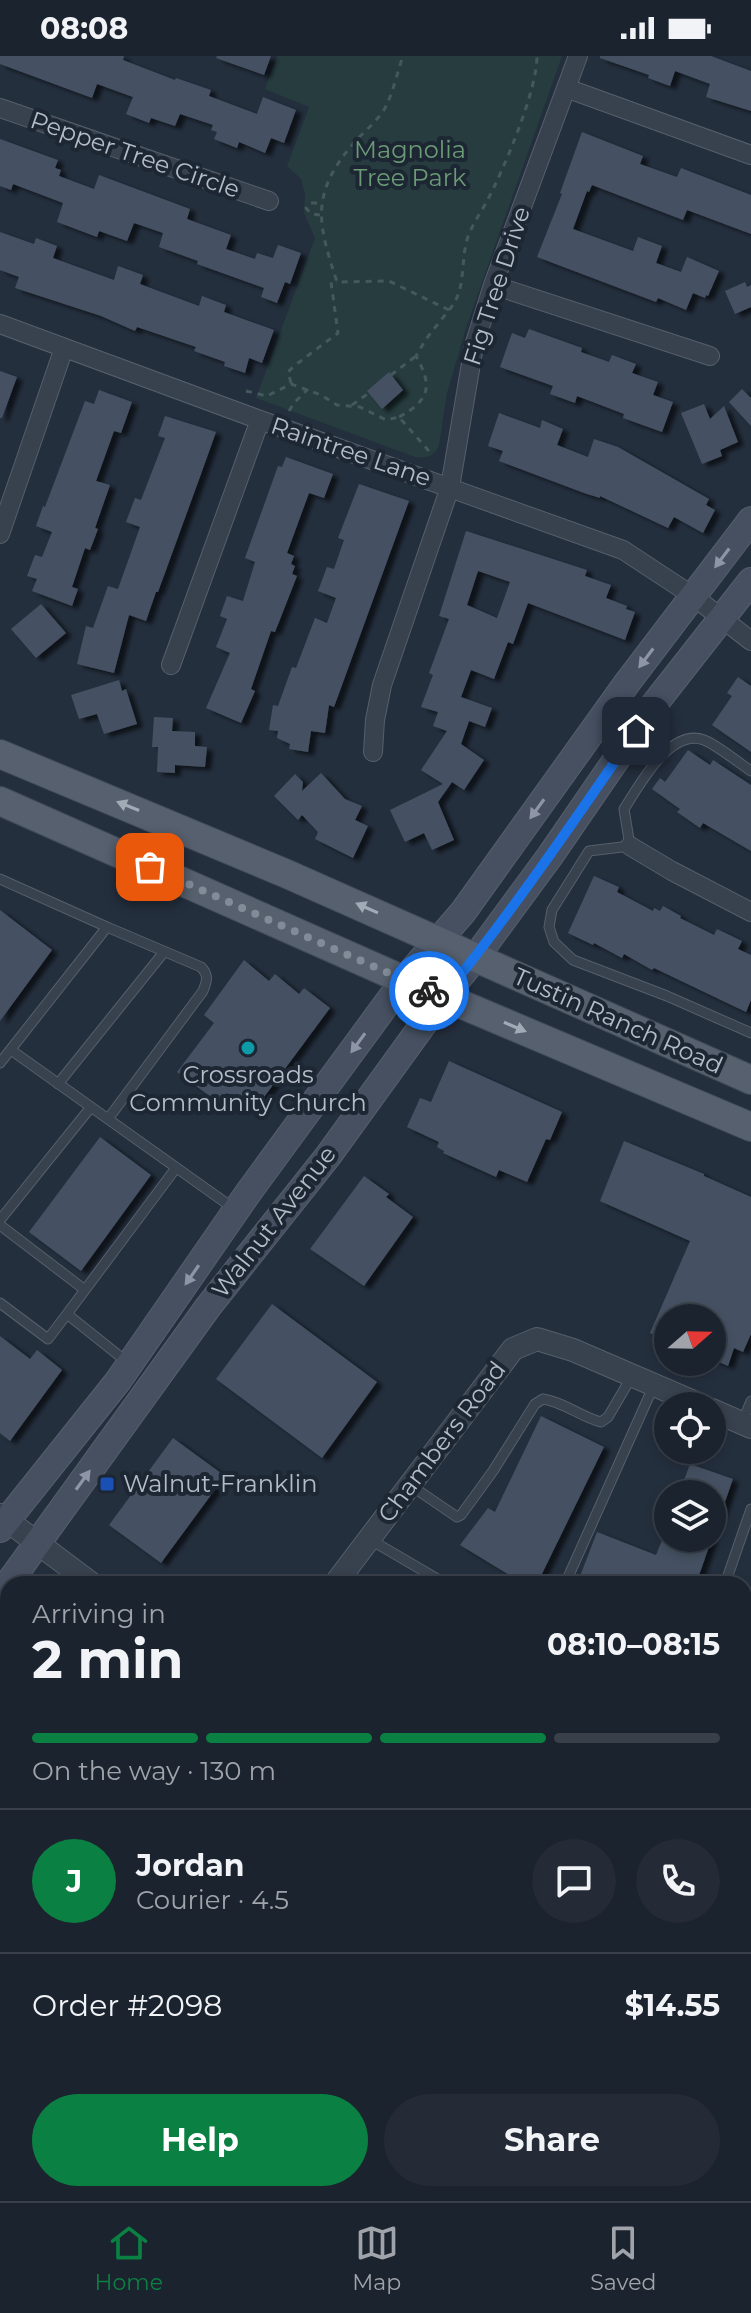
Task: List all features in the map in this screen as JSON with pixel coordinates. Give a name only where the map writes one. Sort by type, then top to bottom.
[{"type":"main road","name":"Walnut Avenue","points":[[2,1522],[130,1364],[236,1211],[404,980],[463,912],[627,683],[751,520]]},
{"type":"main road","name":"Walnut Avenue","points":[[14,1576],[208,1307],[328,1156],[550,856],[653,706],[751,581]]},
{"type":"main road","name":"Tustin Ranch Road","points":[[0,754],[229,848],[751,1080]]},
{"type":"main road","name":"Tustin Ranch Road","points":[[0,801],[443,997],[751,1127]]},
{"type":"main road","points":[[236,1211],[268,1232]]},
{"type":"street","name":"Fig Tree Drive","points":[[373,752],[382,685],[450,487],[474,346],[493,285],[578,56]]},
{"type":"street","points":[[566,88],[751,155]]},
{"type":"street","name":"Pepper Tree Circle","points":[[0,108],[269,201]]},
{"type":"street","points":[[493,285],[710,356]]},
{"type":"street","name":"Raintree Lane","points":[[0,324],[623,550],[693,596],[751,641]]},
{"type":"street","points":[[0,534],[64,348]]},
{"type":"street","points":[[171,665],[260,420]]},
{"type":"street","points":[[630,846],[751,912]]},
{"type":"street","name":"Chambers Road","points":[[341,1576],[513,1349],[537,1339],[573,1350],[670,1392]]},
{"type":"street","points":[[726,1416],[747,1425]]},
{"type":"street","points":[[2,1522],[38,1543],[81,1576]]},
{"type":"lane","points":[[751,771],[703,739],[688,739],[673,745],[648,773],[624,809],[630,846],[589,851],[552,910],[549,927],[554,942],[573,960],[751,1033]]},
{"type":"lane","points":[[0,879],[201,967],[206,972],[203,991],[108,1119]]},
{"type":"lane","points":[[0,1063],[107,927]]},
{"type":"lane","points":[[58,1084],[164,952]]},
{"type":"lane","points":[[11,1050],[236,1211]]},
{"type":"lane","points":[[85,1290],[0,1222],[91,1107]]},
{"type":"lane","points":[[0,1303],[48,1339],[176,1168]]},
{"type":"lane","points":[[67,1314],[130,1364]]},
{"type":"lane","points":[[410,1485],[457,1517],[493,1471],[535,1404],[543,1399],[551,1400],[601,1422],[608,1417],[632,1376]]},
{"type":"lane","points":[[569,1576],[654,1385]]},
{"type":"lane","points":[[747,1425],[751,1401]]},
{"type":"lane","points":[[728,1576],[751,1509]]},
{"type":"lane","points":[[369,1539],[432,1576]]},
{"type":"path","points":[[337,282],[326,248],[321,203],[338,164],[384,109],[403,56]]},
{"type":"path","points":[[391,375],[416,356],[459,296],[464,249],[469,233],[487,201],[514,136],[535,79],[537,56]]},
{"type":"path","points":[[306,208],[311,203],[321,203]]},
{"type":"path","points":[[300,207],[311,214],[320,215]]},
{"type":"path","points":[[291,384],[288,372],[338,333],[331,282],[389,281],[449,310]]},
{"type":"path","points":[[246,391],[267,396],[291,384],[308,389],[337,405],[360,407],[386,420],[399,417],[420,401],[427,388],[424,368],[416,356]]},
{"type":"path","points":[[289,411],[308,389]]},
{"type":"path","points":[[350,406],[369,393]]},
{"type":"path","points":[[399,417],[431,456]]},
{"type":"green space","name":"Magnolia Tree Park","points":[[277,56],[562,56],[467,325],[447,393],[439,445],[430,456],[415,457],[256,398],[315,238],[304,213],[305,194],[301,179],[287,166],[309,107],[265,89]]},
{"type":"building","points":[[0,56],[124,56],[123,60],[211,90],[209,96],[257,114],[263,97],[296,110],[284,143],[271,138],[265,153],[239,142],[237,148],[214,139],[217,132],[211,130],[213,125],[180,114],[175,126],[151,118],[149,123],[126,114],[133,97],[97,84],[92,98],[0,64]]},
{"type":"building","points":[[217,56],[271,56],[264,75]]},
{"type":"building","points":[[600,56],[711,56],[751,71],[751,111],[706,97],[710,84],[675,71],[670,86]]},
{"type":"building","points":[[582,132],[643,156],[640,164],[677,177],[681,168],[751,195],[751,234],[687,210],[683,220],[592,185],[587,191],[573,229],[633,251],[638,237],[662,246],[656,263],[681,272],[687,257],[719,271],[708,296],[705,298],[693,293],[686,310],[658,298],[656,302],[537,257]]},
{"type":"building","points":[[0,139],[58,160],[55,168],[61,170],[59,176],[94,189],[99,175],[190,209],[187,219],[231,235],[226,249],[255,259],[257,253],[273,258],[278,245],[301,253],[290,284],[285,282],[277,303],[261,297],[264,288],[159,247],[163,233],[134,223],[127,241],[99,231],[97,237],[57,222],[63,203],[13,184],[11,190],[0,186]]},
{"type":"building","points":[[0,232],[34,244],[36,238],[57,246],[53,258],[114,280],[118,266],[143,275],[140,284],[199,306],[202,296],[226,305],[224,312],[274,330],[262,363],[249,358],[245,373],[194,351],[196,347],[137,327],[135,331],[101,316],[15,288],[19,277],[0,270]]},
{"type":"building","points":[[745,282],[747,287],[751,285],[751,307],[735,314],[725,291]]},
{"type":"building","points":[[529,329],[582,348],[581,352],[609,362],[612,355],[636,364],[632,373],[658,382],[653,395],[673,402],[662,432],[577,396],[575,403],[550,394],[553,386],[500,367],[512,333],[525,338]]},
{"type":"building","points":[[0,371],[17,377],[2,418],[0,418]]},
{"type":"building","points":[[389,372],[403,390],[382,409],[367,391]]},
{"type":"building","points":[[742,389],[751,398],[751,426],[729,402]]},
{"type":"building","points":[[99,390],[132,402],[121,433],[114,431],[96,481],[110,485],[95,528],[98,529],[90,550],[85,548],[72,587],[78,589],[72,606],[32,591],[37,579],[27,576],[35,555],[42,557],[52,532],[36,526],[43,506],[85,401],[94,404]]},
{"type":"building","points":[[704,404],[710,419],[724,406],[738,442],[720,450],[722,456],[702,464],[681,413]]},
{"type":"building","points":[[499,413],[540,428],[542,420],[563,429],[557,445],[588,457],[594,439],[618,447],[709,499],[706,505],[715,510],[703,533],[674,517],[668,528],[600,496],[584,493],[499,461],[503,451],[488,446]]},
{"type":"building","points":[[165,416],[216,432],[146,621],[129,615],[114,673],[77,664],[86,626],[93,628],[108,586],[118,589],[140,527],[126,522],[135,498],[141,500],[165,438],[158,436]]},
{"type":"building","points":[[286,457],[333,474],[324,498],[309,493],[287,553],[294,556],[292,574],[297,576],[275,632],[271,631],[251,689],[255,691],[241,723],[206,708],[230,653],[216,647],[227,619],[220,616],[227,596],[243,601],[255,562],[245,558],[278,466],[282,467]]},
{"type":"building","points":[[359,484],[409,501],[334,707],[329,705],[325,733],[311,731],[308,752],[289,749],[290,744],[277,738],[278,731],[269,730],[273,705],[278,706],[315,618],[327,623],[336,598],[318,591],[327,567],[334,569],[344,540],[338,538]]},
{"type":"building","points":[[466,531],[587,570],[585,576],[611,585],[606,598],[635,612],[625,640],[528,603],[513,644],[508,642],[494,679],[471,670],[461,697],[492,708],[485,727],[469,721],[461,744],[484,760],[464,790],[452,782],[438,802],[454,840],[432,850],[424,833],[405,842],[390,810],[443,784],[421,770],[447,731],[433,726],[438,712],[421,707],[433,675],[429,673],[449,619],[439,616]],"holes":[[[478,571],[510,582],[497,618],[467,605]]]},
{"type":"building","points":[[41,604],[66,633],[36,658],[11,629]]},
{"type":"building","points":[[738,677],[751,686],[751,752],[712,725],[732,696],[727,693]]},
{"type":"building","points":[[119,680],[122,691],[126,689],[137,724],[104,734],[97,714],[79,719],[71,695]]},
{"type":"building","points":[[154,717],[173,718],[172,731],[195,732],[195,746],[207,747],[205,767],[175,765],[175,773],[157,772],[158,747],[152,747]]},
{"type":"building","points":[[688,750],[710,765],[713,760],[751,785],[751,851],[703,823],[700,828],[652,789],[660,778],[665,782]]},
{"type":"building","points":[[321,773],[345,799],[362,806],[355,820],[368,826],[353,858],[315,839],[318,832],[302,815],[298,820],[274,796],[295,774],[303,782],[302,791]]},
{"type":"building","points":[[594,876],[619,887],[617,892],[653,911],[654,908],[660,911],[663,906],[714,935],[717,929],[742,941],[738,949],[751,955],[751,1000],[746,1012],[654,968],[652,970],[624,954],[622,958],[568,933]]},
{"type":"building","points":[[0,910],[52,950],[0,1021]]},
{"type":"building","name":"Crossroads Community Church","points":[[244,960],[269,981],[275,974],[299,994],[304,988],[330,1008],[253,1112],[227,1093],[219,1103],[177,1072],[214,1023],[204,1015]]},
{"type":"building","points":[[449,1061],[562,1112],[527,1182],[499,1170],[496,1177],[443,1153],[437,1147],[439,1142],[407,1127],[420,1098],[431,1102]]},
{"type":"building","points":[[100,1137],[151,1175],[81,1271],[29,1232]]},
{"type":"building","points":[[624,1141],[751,1197],[751,1334],[743,1352],[734,1348],[728,1366],[726,1304],[663,1304],[690,1241],[600,1201]]},
{"type":"building","points":[[364,1176],[413,1217],[364,1286],[310,1249]]},
{"type":"building","points":[[272,1304],[377,1382],[322,1458],[216,1379]]},
{"type":"building","points":[[0,1336],[30,1359],[37,1350],[62,1370],[10,1441],[0,1433]]},
{"type":"building","points":[[541,1416],[604,1447],[541,1576],[511,1576],[460,1545],[488,1508],[495,1512]]},
{"type":"building","points":[[173,1438],[225,1476],[161,1563],[109,1525]]},
{"type":"building","points":[[690,1464],[733,1479],[726,1499],[726,1480],[684,1480]]},
{"type":"building","points":[[597,1532],[656,1555],[657,1552],[707,1552],[699,1576],[580,1576]]},
{"type":"way so far","points":[[150,867],[429,991]]},
{"type":"place","name":"Crossroads Community Church","points":[[248,1048]]},
{"type":"place","name":"Walnut-Franklin","points":[[107,1484]]},
{"type":"route","points":[[429,991],[443,997],[475,958],[636,731]]}]
